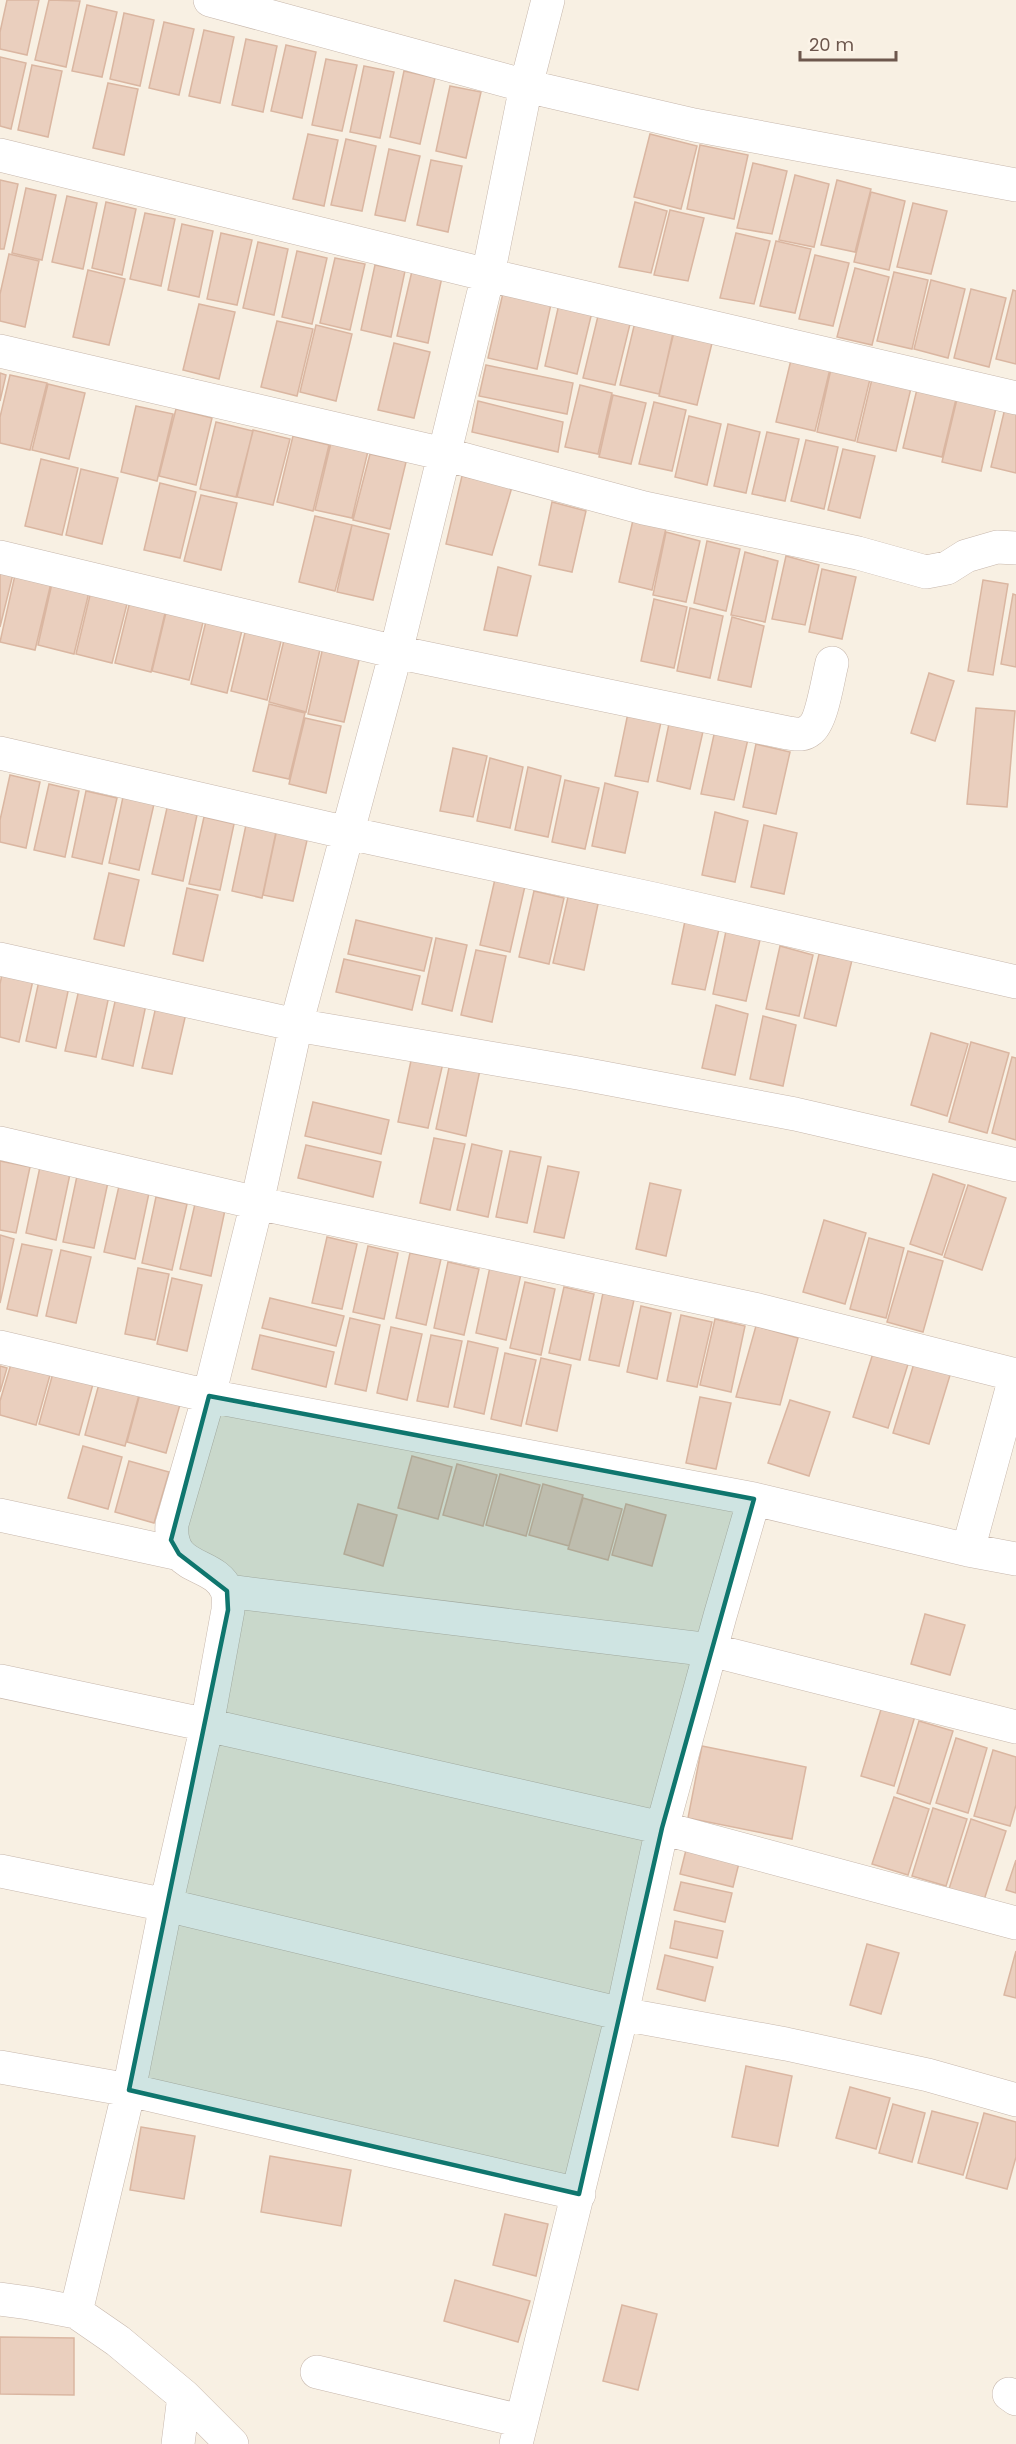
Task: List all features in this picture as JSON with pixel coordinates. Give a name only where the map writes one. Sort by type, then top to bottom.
[{"type":"street","points":[[210,0],[526,86],[694,125],[1016,185]]},
{"type":"street","points":[[179,1554],[171,1540],[172,1524],[209,1396],[257,1203],[296,1025],[396,652],[488,275],[526,86],[548,0]]},
{"type":"street","points":[[0,155],[488,275],[1016,398]]},
{"type":"street","points":[[0,351],[444,454],[644,508],[858,554],[926,572],[947,568],[966,556],[997,547],[1016,548]]},
{"type":"street","points":[[0,557],[396,652],[803,735],[813,729],[820,713],[832,663]]},
{"type":"street","points":[[0,753],[1016,982]]},
{"type":"street","points":[[0,959],[296,1025],[578,1073],[795,1114],[1016,1166]]},
{"type":"street","points":[[0,1143],[257,1203],[758,1310],[1016,1375],[968,1550]]},
{"type":"street","points":[[0,1347],[209,1396],[754,1499],[968,1550],[1016,1559]]},
{"type":"street","points":[[317,2372],[518,2433],[622,2014],[662,1828],[754,1499]]},
{"type":"street","points":[[0,1515],[179,1554],[218,1580],[227,1591],[228,1610],[207,1725],[166,1905],[129,2091],[76,2312]]},
{"type":"street","points":[[227,1591],[711,1650],[1016,1727]]},
{"type":"street","points":[[0,1681],[207,1725],[662,1828],[1016,1923]]},
{"type":"street","points":[[0,1871],[166,1905],[622,2014],[786,2044],[917,2072],[1016,2100]]},
{"type":"street","points":[[0,2067],[129,2091],[579,2194]]},
{"type":"street","points":[[0,2300],[29,2302],[76,2312],[118,2341],[184,2396],[232,2444]]},
{"type":"street","points":[[178,2444],[184,2396]]},
{"type":"highlighted area","points":[[209,1396],[754,1499],[662,1828],[579,2194],[129,2090],[228,1610],[227,1591],[179,1554],[171,1540]]},
{"type":"building","points":[[7,0],[39,0],[27,55],[0,49],[0,32]]},
{"type":"building","points":[[49,0],[80,1],[66,67],[35,60]]},
{"type":"building","points":[[87,5],[117,12],[102,77],[72,71]]},
{"type":"building","points":[[124,13],[154,20],[140,86],[110,79]]},
{"type":"building","points":[[164,22],[194,29],[179,95],[149,88]]},
{"type":"building","points":[[204,30],[234,37],[220,103],[189,96]]},
{"type":"building","points":[[246,39],[277,46],[263,112],[232,105]]},
{"type":"building","points":[[286,45],[316,52],[302,118],[271,111]]},
{"type":"building","points":[[0,57],[26,63],[11,129],[0,126]]},
{"type":"building","points":[[326,59],[357,65],[342,131],[312,125]]},
{"type":"building","points":[[32,65],[62,71],[48,137],[18,130]]},
{"type":"building","points":[[364,66],[394,72],[380,138],[350,132]]},
{"type":"building","points":[[404,71],[435,78],[420,144],[390,137]]},
{"type":"building","points":[[108,83],[138,89],[124,155],[93,148]]},
{"type":"building","points":[[450,86],[481,92],[466,158],[436,151]]},
{"type":"building","points":[[308,134],[338,140],[324,206],[293,199]]},
{"type":"building","points":[[650,134],[697,146],[681,209],[634,197]]},
{"type":"building","points":[[346,139],[376,146],[362,211],[331,205]]},
{"type":"building","points":[[700,145],[748,155],[734,219],[687,209]]},
{"type":"building","points":[[389,149],[420,156],[405,221],[375,215]]},
{"type":"building","points":[[431,160],[462,166],[448,232],[417,225]]},
{"type":"building","points":[[753,163],[787,171],[772,234],[737,228]]},
{"type":"building","points":[[795,175],[829,184],[814,247],[779,240]]},
{"type":"building","points":[[0,180],[18,184],[4,249],[0,249]]},
{"type":"building","points":[[837,180],[871,189],[855,252],[821,245]]},
{"type":"building","points":[[26,188],[56,195],[42,260],[12,253]]},
{"type":"building","points":[[871,192],[905,201],[889,270],[854,262]]},
{"type":"building","points":[[67,196],[97,203],[83,269],[52,262]]},
{"type":"building","points":[[106,202],[136,209],[122,275],[92,268]]},
{"type":"building","points":[[635,202],[667,211],[651,273],[619,267]]},
{"type":"building","points":[[913,203],[947,211],[931,274],[897,267]]},
{"type":"building","points":[[670,210],[704,218],[688,281],[654,275]]},
{"type":"building","points":[[145,213],[175,219],[161,286],[130,279]]},
{"type":"building","points":[[182,224],[213,231],[199,297],[168,290]]},
{"type":"building","points":[[221,233],[252,240],[237,305],[207,299]]},
{"type":"building","points":[[736,233],[770,241],[754,304],[720,298]]},
{"type":"building","points":[[776,241],[811,249],[795,313],[760,306]]},
{"type":"building","points":[[258,242],[288,249],[274,315],[243,308]]},
{"type":"building","points":[[297,251],[327,258],[312,324],[282,317]]},
{"type":"building","points":[[9,254],[39,261],[25,327],[0,321],[0,294]]},
{"type":"building","points":[[815,255],[849,263],[833,326],[799,319]]},
{"type":"building","points":[[335,258],[365,264],[350,330],[320,323]]},
{"type":"building","points":[[375,265],[405,271],[391,337],[361,330]]},
{"type":"building","points":[[855,268],[889,277],[872,345],[837,337]]},
{"type":"building","points":[[88,270],[125,279],[109,345],[73,337]]},
{"type":"building","points":[[412,271],[442,277],[428,343],[397,336]]},
{"type":"building","points":[[894,272],[928,280],[912,349],[877,341]]},
{"type":"building","points":[[931,280],[965,289],[948,358],[914,349]]},
{"type":"building","points":[[971,289],[1006,298],[989,367],[954,358]]},
{"type":"building","points":[[1013,290],[1016,291],[1016,364],[996,359]]},
{"type":"building","points":[[503,293],[551,304],[537,369],[488,358]]},
{"type":"building","points":[[199,304],[235,312],[219,379],[183,370]]},
{"type":"building","points":[[559,304],[592,312],[577,374],[545,366]]},
{"type":"building","points":[[598,316],[630,324],[615,385],[583,378]]},
{"type":"building","points":[[277,321],[313,329],[297,396],[261,387]]},
{"type":"building","points":[[635,322],[674,332],[659,394],[620,385]]},
{"type":"building","points":[[316,325],[352,334],[336,401],[300,392]]},
{"type":"building","points":[[673,333],[712,343],[697,405],[659,396]]},
{"type":"building","points":[[394,343],[430,352],[414,418],[378,410]]},
{"type":"building","points":[[791,360],[830,369],[815,431],[776,422]]},
{"type":"building","points":[[486,365],[573,383],[567,414],[479,396]]},
{"type":"building","points":[[831,369],[870,379],[855,441],[817,432]]},
{"type":"building","points":[[0,373],[6,375],[0,401]]},
{"type":"building","points":[[10,375],[47,383],[30,450],[0,443],[0,417]]},
{"type":"building","points":[[872,379],[911,388],[896,451],[857,442]]},
{"type":"building","points":[[48,384],[85,393],[69,459],[32,450]]},
{"type":"building","points":[[580,385],[612,393],[598,454],[565,447]]},
{"type":"building","points":[[918,385],[957,395],[942,457],[903,448]]},
{"type":"building","points":[[613,395],[646,403],[631,464],[599,457]]},
{"type":"building","points":[[957,399],[996,408],[981,471],[942,462]]},
{"type":"building","points":[[478,401],[563,422],[558,452],[472,432]]},
{"type":"building","points":[[654,402],[686,410],[672,471],[639,464]]},
{"type":"building","points":[[1006,404],[1016,407],[1016,473],[991,467]]},
{"type":"building","points":[[136,406],[173,414],[157,481],[121,472]]},
{"type":"building","points":[[176,409],[212,418],[196,485],[159,476]]},
{"type":"building","points":[[689,416],[721,424],[707,485],[675,477]]},
{"type":"building","points":[[216,422],[253,431],[236,497],[200,489]]},
{"type":"building","points":[[728,424],[760,432],[746,493],[714,486]]},
{"type":"building","points":[[253,430],[290,439],[273,505],[237,497]]},
{"type":"building","points":[[767,432],[799,439],[785,501],[752,494]]},
{"type":"building","points":[[293,436],[329,445],[313,511],[277,502]]},
{"type":"building","points":[[806,440],[838,447],[824,509],[791,501]]},
{"type":"building","points":[[331,443],[368,451],[352,518],[315,510]]},
{"type":"building","points":[[843,449],[875,456],[860,518],[828,510]]},
{"type":"building","points":[[370,454],[406,462],[390,529],[353,520]]},
{"type":"building","points":[[41,459],[78,468],[62,535],[25,526]]},
{"type":"building","points":[[81,469],[118,478],[102,544],[66,535]]},
{"type":"building","points":[[462,476],[512,487],[492,555],[446,544]]},
{"type":"building","points":[[160,483],[196,492],[180,558],[144,550]]},
{"type":"building","points":[[201,495],[237,503],[221,570],[184,561]]},
{"type":"building","points":[[552,502],[586,511],[572,572],[539,565]]},
{"type":"building","points":[[315,516],[352,525],[335,591],[299,582]]},
{"type":"building","points":[[633,520],[666,528],[652,590],[619,582]]},
{"type":"building","points":[[352,525],[389,534],[373,600],[337,592]]},
{"type":"building","points":[[666,532],[700,541],[686,602],[653,595]]},
{"type":"building","points":[[707,541],[740,549],[726,611],[694,603]]},
{"type":"building","points":[[745,552],[778,561],[765,622],[731,615]]},
{"type":"building","points":[[786,556],[819,565],[805,625],[772,619]]},
{"type":"building","points":[[498,567],[531,576],[517,636],[484,630]]},
{"type":"building","points":[[822,569],[856,577],[842,639],[809,632]]},
{"type":"building","points":[[0,570],[13,574],[0,627]]},
{"type":"building","points":[[15,575],[51,583],[35,650],[0,642]]},
{"type":"building","points":[[53,579],[90,588],[74,654],[38,645]]},
{"type":"building","points":[[983,580],[1008,584],[993,675],[968,671]]},
{"type":"building","points":[[92,587],[129,596],[112,663],[76,654]]},
{"type":"building","points":[[1013,594],[1016,595],[1016,667],[1001,664]]},
{"type":"building","points":[[131,597],[167,605],[151,672],[115,663]]},
{"type":"building","points":[[654,599],[687,607],[674,668],[641,661]]},
{"type":"building","points":[[168,604],[205,614],[189,680],[152,671]]},
{"type":"building","points":[[690,608],[723,616],[710,678],[677,671]]},
{"type":"building","points":[[207,617],[243,626],[227,693],[191,684]]},
{"type":"building","points":[[732,617],[764,626],[751,687],[718,680]]},
{"type":"building","points":[[247,624],[283,633],[267,700],[231,691]]},
{"type":"building","points":[[285,636],[321,645],[306,712],[269,702]]},
{"type":"building","points":[[323,647],[360,656],[344,722],[308,714]]},
{"type":"building","points":[[929,673],[954,681],[935,741],[911,733]]},
{"type":"building","points":[[269,704],[305,713],[289,779],[253,771]]},
{"type":"building","points":[[976,708],[1015,711],[1007,807],[967,804]]},
{"type":"building","points":[[628,713],[661,722],[648,782],[615,776]]},
{"type":"building","points":[[305,718],[341,726],[326,793],[289,784]]},
{"type":"building","points":[[670,719],[704,727],[690,789],[657,781]]},
{"type":"building","points":[[715,730],[748,739],[734,800],[701,794]]},
{"type":"building","points":[[756,744],[790,752],[776,814],[743,807]]},
{"type":"building","points":[[453,748],[487,756],[473,817],[440,811]]},
{"type":"building","points":[[490,758],[523,767],[510,828],[477,821]]},
{"type":"building","points":[[528,767],[561,776],[548,837],[515,830]]},
{"type":"building","points":[[10,775],[40,782],[26,848],[0,842],[0,820]]},
{"type":"building","points":[[565,780],[599,788],[585,849],[552,842]]},
{"type":"building","points":[[605,783],[638,792],[625,853],[592,846]]},
{"type":"building","points":[[49,784],[79,791],[65,857],[34,850]]},
{"type":"building","points":[[86,791],[117,798],[102,864],[72,857]]},
{"type":"building","points":[[123,797],[154,804],[139,870],[109,863]]},
{"type":"building","points":[[167,808],[197,815],[183,881],[152,874]]},
{"type":"building","points":[[715,812],[748,821],[735,882],[702,875]]},
{"type":"building","points":[[204,817],[234,824],[220,890],[189,884]]},
{"type":"building","points":[[246,825],[276,832],[262,898],[232,891]]},
{"type":"building","points":[[764,825],[797,833],[784,894],[751,887]]},
{"type":"building","points":[[277,829],[308,836],[293,901],[263,895]]},
{"type":"building","points":[[109,873],[139,880],[124,946],[94,939]]},
{"type":"building","points":[[495,879],[525,886],[510,952],[480,945]]},
{"type":"building","points":[[187,888],[218,895],[203,961],[173,954]]},
{"type":"building","points":[[534,891],[564,898],[549,964],[519,957]]},
{"type":"building","points":[[568,897],[598,904],[584,970],[553,963]]},
{"type":"building","points":[[356,920],[432,938],[424,971],[348,954]]},
{"type":"building","points":[[685,921],[719,929],[705,990],[672,984]]},
{"type":"building","points":[[726,931],[760,940],[746,1001],[713,994]]},
{"type":"building","points":[[436,938],[467,945],[452,1011],[422,1004]]},
{"type":"building","points":[[780,946],[813,955],[799,1016],[766,1009]]},
{"type":"building","points":[[476,950],[506,956],[492,1022],[461,1015]]},
{"type":"building","points":[[819,954],[852,960],[836,1026],[804,1018]]},
{"type":"building","points":[[344,959],[420,976],[412,1010],[336,992]]},
{"type":"building","points":[[3,969],[34,976],[19,1042],[0,1037],[0,984]]},
{"type":"building","points":[[40,976],[70,982],[56,1048],[26,1041]]},
{"type":"building","points":[[80,985],[110,991],[96,1057],[65,1051]]},
{"type":"building","points":[[117,993],[147,1000],[133,1066],[102,1059]]},
{"type":"building","points":[[157,1002],[187,1009],[172,1074],[142,1068]]},
{"type":"building","points":[[716,1005],[748,1014],[735,1075],[702,1068]]},
{"type":"building","points":[[763,1016],[796,1025],[783,1086],[750,1079]]},
{"type":"building","points":[[931,1033],[968,1044],[947,1116],[911,1105]]},
{"type":"building","points":[[971,1042],[1009,1053],[987,1133],[949,1122]]},
{"type":"building","points":[[412,1056],[443,1063],[428,1128],[398,1122]]},
{"type":"building","points":[[1012,1057],[1016,1058],[1016,1140],[992,1133]]},
{"type":"building","points":[[450,1063],[480,1070],[466,1136],[436,1129]]},
{"type":"building","points":[[313,1102],[389,1120],[381,1154],[305,1136]]},
{"type":"building","points":[[434,1138],[465,1144],[450,1210],[420,1203]]},
{"type":"building","points":[[472,1144],[502,1151],[488,1217],[457,1210]]},
{"type":"building","points":[[306,1145],[381,1162],[373,1197],[298,1178]]},
{"type":"building","points":[[510,1151],[541,1157],[527,1223],[496,1217]]},
{"type":"building","points":[[0,1161],[30,1167],[16,1233],[0,1230]]},
{"type":"building","points":[[548,1166],[579,1172],[564,1238],[534,1232]]},
{"type":"building","points":[[40,1167],[70,1174],[56,1240],[26,1233]]},
{"type":"building","points":[[933,1174],[965,1185],[942,1255],[910,1244]]},
{"type":"building","points":[[77,1176],[108,1182],[94,1248],[63,1242]]},
{"type":"building","points":[[650,1183],[681,1190],[666,1256],[636,1249]]},
{"type":"building","points":[[968,1185],[1006,1198],[982,1270],[944,1257]]},
{"type":"building","points":[[119,1186],[149,1193],[135,1259],[104,1252]]},
{"type":"building","points":[[156,1197],[187,1204],[172,1270],[142,1263]]},
{"type":"building","points":[[195,1204],[225,1210],[211,1276],[180,1269]]},
{"type":"building","points":[[824,1220],[866,1233],[845,1304],[803,1292]]},
{"type":"building","points":[[0,1235],[14,1239],[0,1303]]},
{"type":"building","points":[[327,1237],[357,1244],[342,1309],[312,1303]]},
{"type":"building","points":[[869,1238],[904,1248],[886,1318],[850,1309]]},
{"type":"building","points":[[22,1244],[52,1250],[37,1316],[7,1309]]},
{"type":"building","points":[[368,1246],[398,1253],[384,1319],[353,1312]]},
{"type":"building","points":[[61,1250],[91,1257],[76,1323],[46,1316]]},
{"type":"building","points":[[908,1251],[943,1261],[923,1332],[887,1322]]},
{"type":"building","points":[[410,1253],[441,1259],[426,1325],[396,1318]]},
{"type":"building","points":[[448,1262],[479,1269],[464,1335],[434,1328]]},
{"type":"building","points":[[490,1267],[521,1274],[506,1340],[476,1333]]},
{"type":"building","points":[[138,1268],[169,1274],[155,1340],[125,1334]]},
{"type":"building","points":[[172,1278],[202,1285],[187,1351],[157,1344]]},
{"type":"building","points":[[525,1282],[555,1289],[541,1355],[510,1348]]},
{"type":"building","points":[[564,1287],[594,1294],[580,1360],[549,1353]]},
{"type":"building","points":[[603,1293],[634,1300],[619,1366],[589,1360]]},
{"type":"building","points":[[270,1298],[344,1316],[336,1346],[262,1328]]},
{"type":"building","points":[[641,1306],[671,1313],[657,1379],[627,1372]]},
{"type":"building","points":[[681,1315],[712,1322],[697,1387],[667,1381]]},
{"type":"building","points":[[350,1318],[380,1325],[366,1391],[335,1384]]},
{"type":"building","points":[[715,1319],[745,1326],[731,1392],[700,1385]]},
{"type":"building","points":[[756,1326],[798,1338],[780,1405],[736,1397]]},
{"type":"building","points":[[391,1327],[422,1334],[407,1400],[377,1393]]},
{"type":"building","points":[[260,1335],[334,1352],[326,1387],[252,1369]]},
{"type":"building","points":[[431,1335],[462,1341],[448,1407],[417,1401]]},
{"type":"building","points":[[468,1341],[498,1348],[484,1414],[454,1407]]},
{"type":"building","points":[[874,1350],[909,1361],[888,1428],[853,1417]]},
{"type":"building","points":[[505,1353],[536,1360],[521,1426],[491,1419]]},
{"type":"building","points":[[541,1358],[571,1365],[557,1431],[526,1424]]},
{"type":"building","points":[[915,1360],[951,1372],[929,1444],[893,1433]]},
{"type":"building","points":[[11,1364],[50,1375],[36,1425],[0,1415],[0,1401]]},
{"type":"building","points":[[0,1366],[7,1368],[0,1392]]},
{"type":"building","points":[[53,1373],[93,1384],[79,1435],[39,1424]]},
{"type":"building","points":[[99,1384],[139,1395],[125,1446],[85,1435]]},
{"type":"building","points":[[141,1390],[181,1401],[166,1453],[127,1442]]},
{"type":"building","points":[[700,1397],[731,1403],[716,1469],[686,1463]]},
{"type":"building","points":[[790,1400],[830,1412],[809,1476],[768,1463]]},
{"type":"building","points":[[83,1446],[122,1457],[108,1509],[68,1498]]},
{"type":"building","points":[[412,1456],[452,1467],[438,1519],[398,1508]]},
{"type":"building","points":[[129,1461],[169,1472],[154,1523],[115,1512]]},
{"type":"building","points":[[457,1464],[497,1475],[483,1526],[443,1515]]},
{"type":"building","points":[[500,1474],[540,1485],[526,1536],[486,1525]]},
{"type":"building","points":[[543,1484],[583,1495],[569,1546],[529,1535]]},
{"type":"building","points":[[583,1498],[622,1509],[608,1560],[568,1549]]},
{"type":"building","points":[[358,1504],[397,1515],[383,1566],[344,1554]]},
{"type":"building","points":[[626,1504],[666,1515],[652,1566],[612,1555]]},
{"type":"building","points":[[925,1614],[965,1625],[950,1675],[911,1664]]},
{"type":"building","points":[[882,1706],[915,1716],[894,1786],[861,1776]]},
{"type":"building","points":[[919,1721],[953,1731],[930,1804],[897,1793]]},
{"type":"building","points":[[956,1738],[987,1748],[968,1813],[936,1803]]},
{"type":"building","points":[[702,1746],[806,1767],[792,1839],[688,1818]]},
{"type":"building","points":[[993,1750],[1016,1757],[1016,1805],[1010,1826],[974,1816]]},
{"type":"building","points":[[894,1797],[929,1809],[908,1875],[872,1864]]},
{"type":"building","points":[[933,1808],[967,1819],[946,1886],[912,1876]]},
{"type":"building","points":[[971,1819],[1006,1831],[984,1900],[949,1889]]},
{"type":"building","points":[[687,1846],[740,1859],[733,1887],[680,1874]]},
{"type":"building","points":[[1016,1860],[1016,1893],[1006,1890]]},
{"type":"building","points":[[681,1882],[732,1893],[725,1922],[674,1910]]},
{"type":"building","points":[[675,1921],[723,1931],[717,1958],[670,1948]]},
{"type":"building","points":[[867,1944],[899,1953],[881,2014],[850,2005]]},
{"type":"building","points":[[1016,1951],[1016,1998],[1004,1995]]},
{"type":"building","points":[[665,1955],[713,1967],[705,2001],[657,1989]]},
{"type":"building","points":[[746,2066],[792,2076],[778,2146],[732,2137]]},
{"type":"building","points":[[850,2087],[890,2098],[876,2149],[836,2138]]},
{"type":"building","points":[[893,2104],[925,2113],[912,2162],[879,2153]]},
{"type":"building","points":[[932,2111],[978,2123],[963,2175],[918,2163]]},
{"type":"building","points":[[984,2113],[1016,2122],[1016,2157],[1007,2189],[966,2178]]},
{"type":"building","points":[[141,2127],[195,2136],[184,2199],[130,2190]]},
{"type":"building","points":[[270,2156],[351,2170],[341,2226],[261,2212]]},
{"type":"building","points":[[505,2214],[548,2224],[536,2276],[493,2265]]},
{"type":"building","points":[[455,2280],[530,2301],[518,2342],[444,2321]]},
{"type":"building","points":[[622,2305],[657,2314],[638,2390],[603,2381]]},
{"type":"building","points":[[0,2337],[74,2338],[74,2395],[0,2394]]}]
